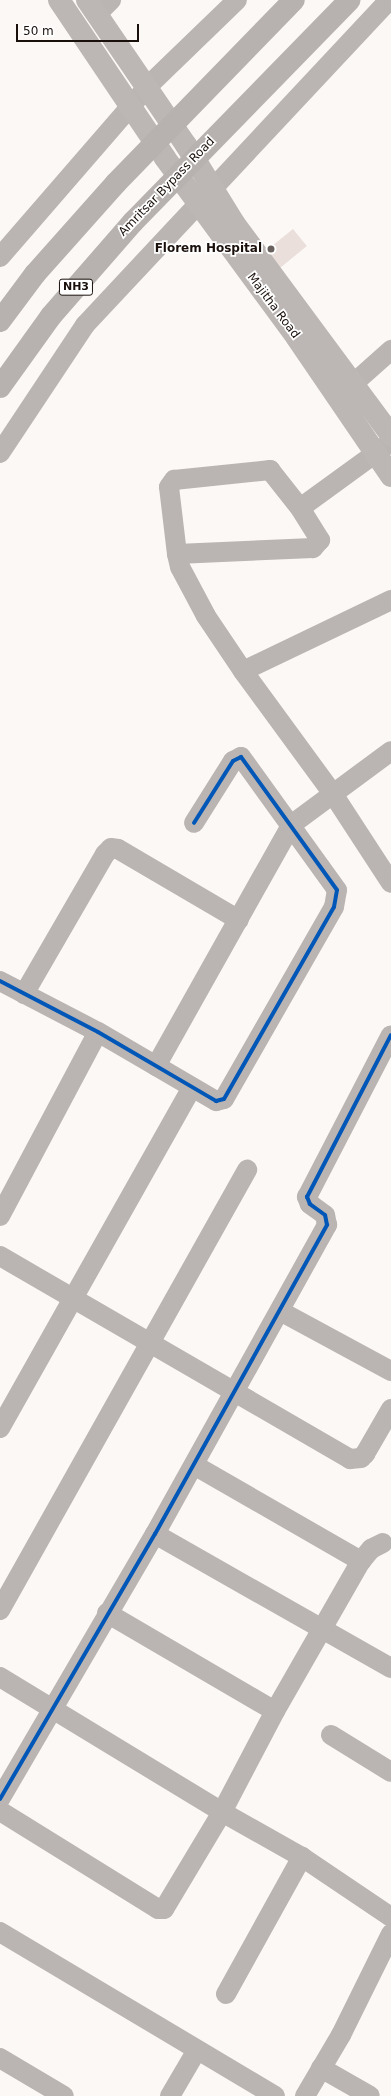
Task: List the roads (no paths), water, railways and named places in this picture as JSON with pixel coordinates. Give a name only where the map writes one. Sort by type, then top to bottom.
[{"type":"highway","points":[[0,320],[35,274],[138,160],[294,0]]},
{"type":"highway","name":"Amritsar Bypass Road","points":[[0,387],[51,316],[160,194],[350,0]]},
{"type":"main road","name":"Majitha Road","points":[[59,0],[197,204],[297,338],[383,447],[391,476]]},
{"type":"main road","name":"Majitha Road","points":[[98,5],[147,86],[234,223],[354,383],[391,435]]},
{"type":"street","points":[[0,257],[147,86],[237,0]]},
{"type":"street","points":[[0,453],[85,325],[389,0]]},
{"type":"street","points":[[354,383],[391,350]]},
{"type":"street","points":[[300,508],[383,447]]},
{"type":"street","points":[[178,554],[313,548],[320,540],[300,508],[270,470],[174,480],[169,487],[178,554],[180,567],[206,616],[243,671],[333,794],[391,883]]},
{"type":"street","points":[[243,671],[391,600]]},
{"type":"street","points":[[156,1066],[291,825],[391,751]]},
{"type":"street","points":[[2,986],[24,994],[98,1032],[219,1102],[226,1096],[334,907],[337,890],[242,758],[239,756],[233,761],[194,824]]},
{"type":"street","points":[[24,994],[105,854],[111,848],[118,850],[239,920]]},
{"type":"street","points":[[0,1216],[98,1032]]},
{"type":"street","points":[[0,1799],[107,1613],[155,1534],[327,1225],[325,1215],[310,1204],[309,1193],[387,1055],[391,1035]]},
{"type":"street","points":[[0,1428],[72,1296],[192,1087]]},
{"type":"street","points":[[0,1610],[247,1170]]},
{"type":"street","points":[[0,1256],[72,1296],[350,1459],[361,1458],[365,1454],[391,1409]]},
{"type":"street","points":[[280,1311],[391,1371]]},
{"type":"street","points":[[194,1465],[361,1561]]},
{"type":"street","points":[[155,1534],[391,1668]]},
{"type":"street","points":[[0,1811],[161,1910],[167,1906],[222,1812],[275,1711],[324,1629],[361,1561],[371,1549],[388,1540]]},
{"type":"street","points":[[107,1613],[275,1711]]},
{"type":"street","points":[[0,1677],[222,1812],[302,1857],[391,1917]]},
{"type":"street","points":[[331,1735],[391,1772]]},
{"type":"street","points":[[226,1994],[302,1857]]},
{"type":"street","points":[[0,1932],[275,2096]]},
{"type":"street","points":[[305,2096],[391,1934]]},
{"type":"street","points":[[170,2096],[197,2050]]},
{"type":"street","points":[[0,2058],[64,2096]]},
{"type":"street","points":[[321,2068],[370,2096]]},
{"type":"place","name":"Florem Hospital","points":[[271,249]]}]
